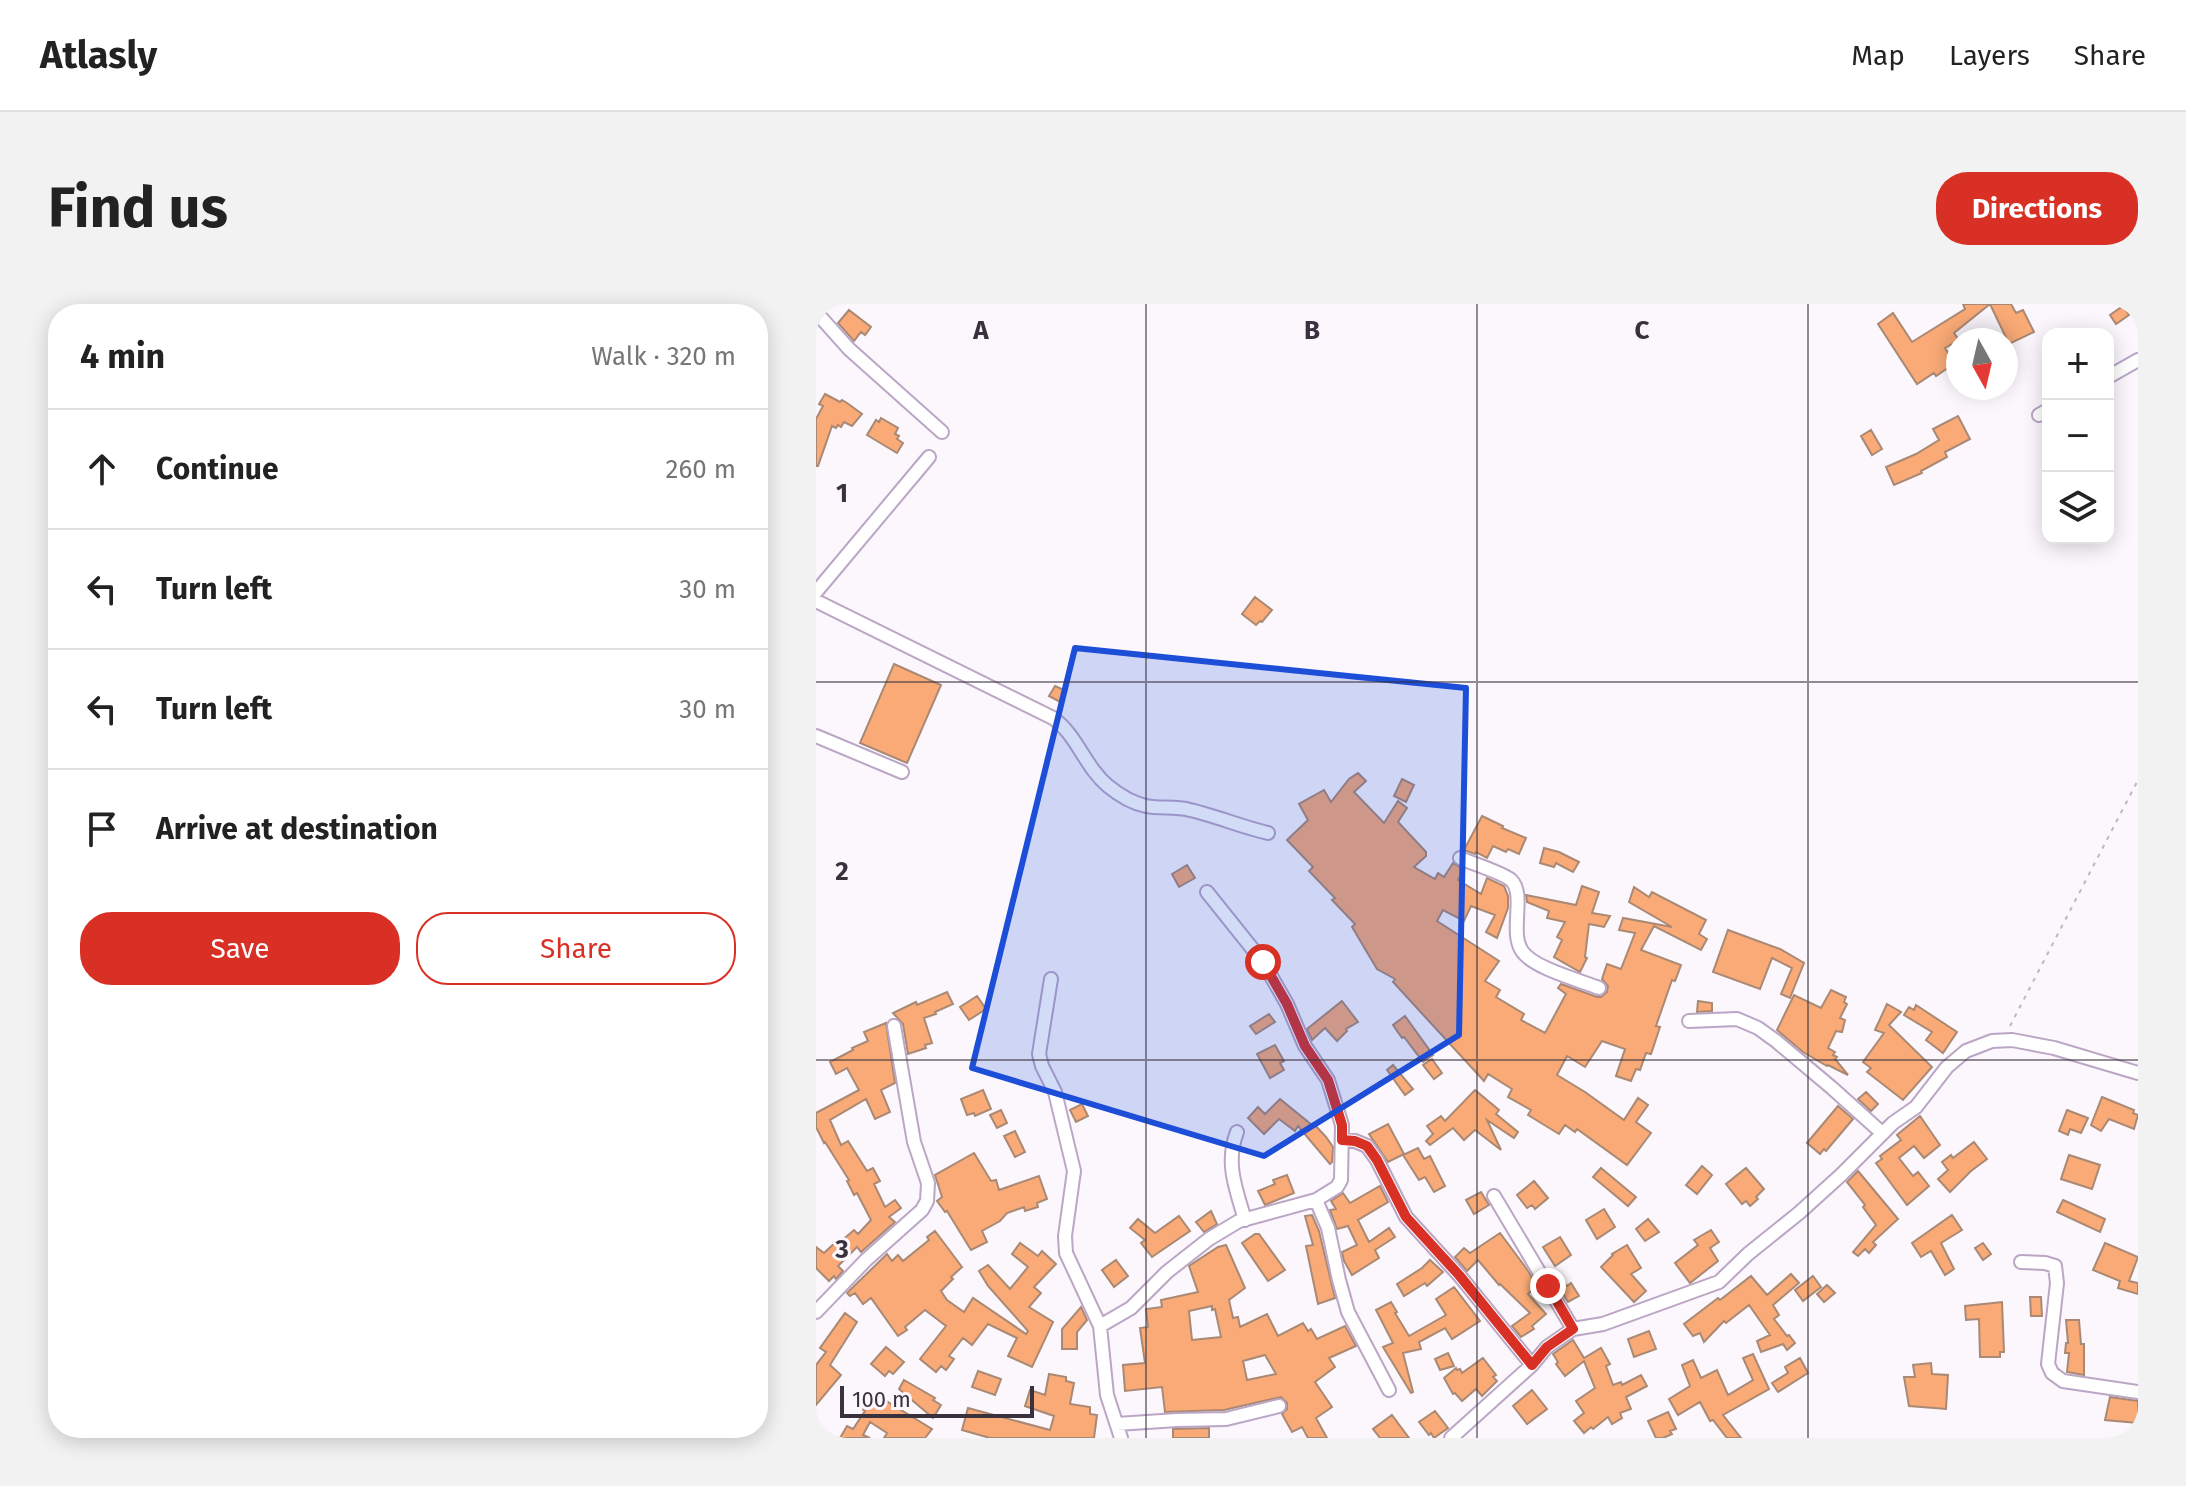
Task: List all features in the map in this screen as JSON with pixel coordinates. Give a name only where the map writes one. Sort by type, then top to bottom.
[{"type":"street","points":[[816,312],[849,349],[942,432]]},
{"type":"street","points":[[2114,374],[2138,360]]},
{"type":"street","points":[[816,592],[929,457]]},
{"type":"street","points":[[816,601],[1053,718],[1072,736],[1076,747],[1104,783],[1122,797],[1147,806],[1193,810],[1268,833]]},
{"type":"street","points":[[816,736],[902,772]]},
{"type":"street","points":[[1460,858],[1509,878],[1517,888],[1518,943],[1523,953],[1537,964],[1599,988]]},
{"type":"street","points":[[1100,1326],[1131,1308],[1167,1272],[1209,1239],[1245,1220],[1316,1200],[1337,1187],[1341,1180],[1342,1125],[1328,1080],[1305,1046],[1287,1004],[1263,962],[1207,892]]},
{"type":"street","points":[[1051,979],[1039,1054],[1055,1092],[1073,1159],[1066,1253],[1100,1326],[1107,1395],[1121,1438]]},
{"type":"street","points":[[1689,1021],[1737,1019],[1758,1028],[1882,1133]]},
{"type":"street","points":[[816,1312],[866,1260],[922,1210],[927,1201],[928,1183],[914,1142],[894,1026]]},
{"type":"street","points":[[1451,1438],[1532,1365],[1547,1347],[1573,1329],[1603,1324],[1719,1282],[1810,1204],[1893,1123],[1916,1107],[1947,1067],[1966,1051],[1992,1041],[2012,1040],[2054,1048],[2138,1073]]},
{"type":"street","points":[[1237,1132],[1231,1148],[1232,1176],[1245,1220]]},
{"type":"street","points":[[1342,1140],[1367,1146],[1406,1217],[1459,1275],[1532,1365]]},
{"type":"street","points":[[1494,1196],[1573,1329]]},
{"type":"street","points":[[1316,1200],[1328,1228],[1348,1312],[1389,1390]]},
{"type":"street","points":[[2021,1262],[2055,1266],[2057,1283],[2048,1364],[2052,1373],[2063,1381],[2138,1392]]},
{"type":"street","points":[[1117,1424],[1226,1419],[1279,1406]]},
{"type":"path","points":[[2002,1041],[2138,780]]},
{"type":"highlighted area","points":[[1075,648],[1466,688],[1459,1035],[1264,1156],[972,1068]]},
{"type":"building","points":[[1963,304],[1990,304],[1960,328],[1946,328],[1946,369],[1917,384],[1878,324],[1893,313],[1912,342],[1965,309]]},
{"type":"building","points":[[1990,304],[2011,304],[2016,313],[2023,310],[2034,332],[2018,340],[2018,328],[2001,328]]},
{"type":"building","points":[[2123,306],[2129,315],[2116,324],[2110,315]]},
{"type":"building","points":[[849,310],[871,327],[865,335],[861,332],[854,341],[838,323]]},
{"type":"building","points":[[825,394],[840,402],[842,400],[862,414],[852,426],[844,422],[841,427],[832,426],[816,466],[816,419]]},
{"type":"building","points":[[1958,416],[1970,439],[1945,452],[1947,457],[1922,473],[1894,485],[1886,467],[1939,440],[1933,429]]},
{"type":"building","points":[[881,418],[898,428],[895,434],[903,443],[897,453],[867,435],[876,420],[879,422]]},
{"type":"building","points":[[1871,430],[1882,449],[1872,455],[1861,436]]},
{"type":"building","points":[[1255,597],[1272,610],[1256,625],[1242,614]]},
{"type":"building","points":[[894,664],[941,685],[907,763],[860,743]]},
{"type":"building","points":[[1055,686],[1066,691],[1060,702],[1049,696]]},
{"type":"building","points":[[1358,773],[1366,781],[1354,792],[1384,823],[1398,801],[1407,808],[1398,822],[1426,852],[1426,856],[1414,867],[1435,879],[1438,873],[1444,877],[1453,863],[1464,869],[1458,880],[1481,894],[1487,878],[1504,886],[1508,908],[1497,938],[1486,932],[1495,915],[1471,906],[1464,921],[1443,910],[1437,921],[1499,961],[1485,981],[1500,990],[1496,997],[1524,1014],[1521,1020],[1545,1033],[1566,994],[1558,988],[1561,984],[1597,997],[1607,992],[1608,986],[1602,979],[1607,964],[1621,969],[1635,933],[1619,930],[1623,918],[1672,927],[1629,902],[1634,887],[1649,897],[1652,892],[1706,920],[1699,934],[1707,939],[1701,950],[1654,926],[1641,950],[1681,965],[1675,981],[1672,980],[1656,1026],[1660,1027],[1651,1054],[1646,1053],[1640,1070],[1636,1069],[1631,1081],[1616,1076],[1625,1049],[1602,1041],[1585,1067],[1567,1056],[1557,1075],[1624,1120],[1638,1098],[1648,1105],[1636,1122],[1651,1133],[1627,1165],[1577,1129],[1575,1132],[1565,1125],[1559,1134],[1528,1115],[1531,1110],[1508,1097],[1512,1089],[1488,1074],[1484,1081],[1393,982],[1395,979],[1377,969],[1352,927],[1355,924],[1309,871],[1313,867],[1287,840],[1308,820],[1299,804],[1324,790],[1331,802],[1349,779]]},
{"type":"building","points":[[1402,779],[1414,785],[1406,802],[1394,796]]},
{"type":"building","points":[[1482,816],[1526,838],[1519,854],[1493,846],[1487,858],[1464,850]]},
{"type":"building","points":[[1544,848],[1579,862],[1573,872],[1556,863],[1554,867],[1540,863]]},
{"type":"building","points":[[1187,865],[1195,878],[1179,887],[1172,874]]},
{"type":"building","points":[[1582,886],[1599,892],[1592,913],[1610,916],[1604,927],[1589,924],[1587,958],[1580,972],[1554,957],[1562,940],[1557,937],[1565,922],[1547,918],[1549,911],[1527,902],[1526,895],[1576,905]]},
{"type":"building","points":[[1728,930],[1780,949],[1804,963],[1790,998],[1781,994],[1792,968],[1772,958],[1760,989],[1713,972]]},
{"type":"building","points":[[1831,990],[1846,997],[1844,1002],[1847,1004],[1840,1018],[1845,1020],[1842,1032],[1836,1031],[1828,1048],[1835,1052],[1835,1059],[1848,1075],[1803,1052],[1777,1030],[1794,995],[1821,1008]]},
{"type":"building","points":[[947,992],[953,1004],[924,1018],[932,1043],[908,1054],[903,1024],[893,1013]]},
{"type":"building","points":[[977,996],[986,1009],[969,1020],[960,1007]]},
{"type":"building","points":[[1342,1001],[1358,1022],[1346,1029],[1337,1041],[1325,1028],[1312,1040],[1307,1029]]},
{"type":"building","points":[[1698,1001],[1712,1003],[1712,1011],[1697,1012]]},
{"type":"building","points":[[1887,1004],[1901,1012],[1889,1025],[1932,1067],[1903,1100],[1867,1072],[1871,1068],[1863,1062],[1884,1033],[1875,1030]]},
{"type":"building","points":[[1916,1005],[1957,1032],[1943,1053],[1926,1040],[1932,1032],[1904,1015],[1909,1007],[1914,1010]]},
{"type":"building","points":[[1269,1014],[1275,1022],[1256,1034],[1250,1026]]},
{"type":"building","points":[[1405,1016],[1433,1055],[1423,1062],[1393,1025]]},
{"type":"building","points":[[886,1023],[895,1083],[881,1090],[890,1112],[875,1119],[866,1099],[830,1120],[841,1145],[848,1141],[867,1171],[873,1168],[880,1181],[874,1184],[885,1207],[895,1200],[901,1208],[889,1217],[895,1222],[861,1252],[857,1247],[838,1266],[843,1271],[836,1279],[834,1276],[829,1281],[816,1268],[816,1247],[824,1253],[854,1230],[858,1234],[871,1220],[824,1143],[816,1127],[816,1113],[859,1090],[847,1068],[836,1074],[830,1062],[868,1041],[864,1032]]},
{"type":"building","points":[[1275,1045],[1284,1061],[1280,1063],[1284,1070],[1270,1078],[1257,1054]]},
{"type":"building","points":[[1432,1059],[1442,1073],[1434,1079],[1423,1065]]},
{"type":"building","points":[[1393,1065],[1413,1089],[1405,1095],[1387,1070]]},
{"type":"building","points":[[983,1090],[991,1109],[975,1116],[974,1113],[967,1115],[961,1099]]},
{"type":"building","points":[[1475,1090],[1499,1110],[1496,1114],[1518,1132],[1514,1138],[1487,1120],[1501,1150],[1475,1130],[1464,1140],[1453,1128],[1430,1145],[1426,1141],[1433,1134],[1427,1126],[1441,1116],[1445,1121]]},
{"type":"building","points":[[1866,1092],[1878,1104],[1871,1111],[1858,1099]]},
{"type":"building","points":[[2102,1097],[2134,1110],[2133,1113],[2138,1115],[2134,1129],[2109,1119],[2101,1131],[2091,1125]]},
{"type":"building","points":[[1280,1099],[1326,1137],[1333,1147],[1330,1164],[1298,1126],[1295,1131],[1279,1119],[1264,1134],[1248,1118],[1258,1107],[1265,1114]]},
{"type":"building","points":[[1082,1104],[1088,1116],[1076,1122],[1070,1110]]},
{"type":"building","points":[[1838,1106],[1853,1119],[1820,1154],[1807,1143]]},
{"type":"building","points":[[1001,1110],[1007,1123],[997,1128],[990,1115]]},
{"type":"building","points":[[2067,1110],[2088,1118],[2081,1133],[2070,1129],[2068,1135],[2059,1131]]},
{"type":"building","points":[[1920,1116],[1940,1145],[1924,1158],[1914,1146],[1899,1158],[1913,1176],[1918,1172],[1929,1186],[1907,1205],[1876,1163],[1882,1159],[1880,1156],[1901,1140],[1897,1135]]},
{"type":"building","points":[[1388,1124],[1404,1154],[1388,1162],[1369,1134]]},
{"type":"building","points":[[1015,1131],[1025,1152],[1015,1157],[1004,1136]]},
{"type":"building","points":[[1974,1142],[1987,1159],[1950,1192],[1938,1179],[1948,1170],[1942,1162],[1951,1155],[1953,1158]]},
{"type":"building","points":[[1418,1148],[1424,1159],[1430,1156],[1445,1186],[1434,1192],[1425,1177],[1419,1180],[1403,1155]]},
{"type":"building","points":[[974,1153],[991,1181],[996,1180],[999,1190],[1039,1176],[1047,1199],[1037,1203],[1038,1207],[1025,1211],[1024,1207],[1007,1213],[1000,1221],[982,1231],[987,1242],[971,1250],[947,1211],[937,1201],[942,1197],[935,1175]]},
{"type":"building","points":[[2069,1155],[2100,1165],[2092,1189],[2061,1179]]},
{"type":"building","points":[[1702,1166],[1712,1175],[1697,1194],[1686,1185]]},
{"type":"building","points":[[1601,1168],[1636,1197],[1628,1206],[1593,1177]]},
{"type":"building","points":[[1746,1168],[1764,1189],[1750,1206],[1746,1201],[1742,1204],[1726,1184]]},
{"type":"building","points":[[1858,1171],[1898,1219],[1873,1242],[1876,1245],[1869,1253],[1865,1249],[1858,1256],[1853,1252],[1876,1225],[1847,1182]]},
{"type":"building","points":[[1287,1175],[1294,1193],[1265,1205],[1258,1191]]},
{"type":"building","points":[[1534,1181],[1548,1198],[1535,1209],[1532,1205],[1527,1208],[1517,1195]]},
{"type":"building","points":[[1380,1186],[1388,1202],[1358,1220],[1369,1242],[1389,1228],[1395,1237],[1375,1250],[1379,1258],[1352,1275],[1342,1252],[1357,1245],[1348,1226],[1337,1229],[1330,1210],[1336,1209],[1331,1201],[1343,1193],[1350,1203]]},
{"type":"building","points":[[1481,1192],[1489,1205],[1474,1214],[1466,1200]]},
{"type":"building","points":[[2063,1200],[2105,1219],[2100,1232],[2057,1212]]},
{"type":"building","points":[[1604,1209],[1615,1227],[1597,1239],[1586,1220]]},
{"type":"building","points":[[1211,1211],[1217,1224],[1204,1232],[1196,1222]]},
{"type":"building","points":[[1312,1215],[1319,1231],[1335,1298],[1318,1304],[1306,1246],[1313,1245],[1305,1216]]},
{"type":"building","points":[[1952,1215],[1962,1230],[1941,1243],[1954,1269],[1945,1275],[1931,1251],[1921,1257],[1912,1243]]},
{"type":"building","points":[[1179,1216],[1190,1231],[1152,1257],[1141,1243],[1145,1240],[1130,1228],[1138,1219],[1155,1233]]},
{"type":"building","points":[[1648,1219],[1659,1232],[1645,1241],[1636,1229]]},
{"type":"building","points":[[1711,1230],[1719,1242],[1710,1248],[1718,1261],[1690,1283],[1675,1263],[1698,1245],[1694,1240]]},
{"type":"building","points":[[935,1231],[962,1267],[941,1291],[947,1300],[964,1312],[973,1298],[1026,1334],[1028,1331],[988,1286],[979,1271],[988,1265],[1010,1289],[1028,1267],[1012,1254],[1020,1243],[1038,1256],[1042,1251],[1056,1264],[1034,1287],[1041,1293],[1029,1307],[1053,1322],[1032,1367],[1008,1356],[1017,1338],[988,1324],[972,1345],[963,1338],[949,1356],[954,1359],[946,1370],[941,1366],[936,1372],[920,1359],[946,1326],[925,1310],[898,1336],[871,1298],[863,1304],[855,1293],[850,1296],[847,1293],[887,1254],[892,1261],[898,1255],[903,1261],[929,1240],[927,1237]]},
{"type":"building","points":[[1500,1233],[1537,1285],[1528,1294],[1546,1314],[1532,1326],[1534,1329],[1521,1337],[1512,1326],[1530,1313],[1499,1285],[1478,1260],[1467,1271],[1455,1257],[1464,1248],[1470,1253]]},
{"type":"building","points":[[1259,1234],[1285,1270],[1268,1281],[1242,1243]]},
{"type":"building","points":[[1560,1237],[1571,1255],[1555,1266],[1543,1247]]},
{"type":"building","points":[[1983,1243],[1991,1254],[1983,1260],[1975,1248]]},
{"type":"building","points":[[2105,1243],[2138,1257],[2129,1281],[2138,1283],[2138,1294],[2118,1288],[2120,1281],[2093,1270]]},
{"type":"building","points":[[1226,1245],[1245,1288],[1229,1300],[1233,1318],[1238,1317],[1240,1327],[1267,1314],[1278,1336],[1303,1323],[1317,1339],[1345,1326],[1356,1346],[1329,1358],[1335,1367],[1315,1382],[1332,1407],[1316,1418],[1327,1438],[1308,1438],[1302,1427],[1292,1432],[1282,1414],[1287,1409],[1287,1403],[1281,1397],[1224,1410],[1165,1412],[1162,1387],[1125,1391],[1123,1365],[1145,1363],[1140,1328],[1148,1327],[1146,1309],[1162,1307],[1161,1300],[1198,1292],[1189,1266]],"holes":[[[1212,1306],[1221,1337],[1192,1340],[1189,1311]],[[1265,1355],[1276,1374],[1247,1380],[1243,1361]]]},
{"type":"building","points":[[1627,1245],[1641,1268],[1631,1274],[1646,1291],[1634,1302],[1601,1267],[1612,1254]]},
{"type":"building","points":[[1116,1260],[1128,1276],[1114,1287],[1102,1270]]},
{"type":"building","points":[[1430,1260],[1443,1272],[1427,1286],[1425,1283],[1404,1296],[1397,1284]]},
{"type":"building","points":[[1551,1272],[1567,1286],[1571,1283],[1579,1296],[1568,1302]]},
{"type":"building","points":[[1791,1274],[1799,1283],[1773,1305],[1779,1315],[1774,1319],[1795,1343],[1787,1350],[1783,1344],[1761,1352],[1757,1341],[1770,1335],[1749,1305],[1726,1323],[1724,1321],[1704,1342],[1700,1333],[1693,1336],[1684,1324],[1751,1276],[1767,1295]]},
{"type":"building","points":[[1813,1276],[1821,1287],[1803,1301],[1795,1290]]},
{"type":"building","points":[[1827,1285],[1835,1293],[1824,1302],[1817,1294]]},
{"type":"building","points":[[1454,1287],[1480,1321],[1452,1339],[1445,1328],[1419,1342],[1421,1349],[1403,1353],[1411,1393],[1383,1347],[1393,1343],[1376,1310],[1391,1302],[1409,1336],[1446,1315],[1436,1299]]},
{"type":"building","points":[[2030,1297],[2041,1297],[2042,1316],[2031,1316]]},
{"type":"building","points":[[2002,1302],[2004,1352],[2000,1352],[2000,1357],[1980,1357],[1979,1319],[1966,1320],[1965,1306]]},
{"type":"building","points":[[1081,1307],[1087,1320],[1077,1332],[1077,1349],[1062,1349],[1062,1329]]},
{"type":"building","points":[[845,1313],[857,1322],[830,1365],[841,1375],[816,1405],[816,1365],[826,1352],[820,1348]]},
{"type":"building","points":[[2066,1320],[2079,1320],[2081,1344],[2084,1344],[2084,1375],[2067,1372]]},
{"type":"building","points":[[1649,1331],[1656,1349],[1634,1357],[1628,1339]]},
{"type":"building","points":[[1573,1340],[1584,1358],[1601,1348],[1610,1364],[1606,1366],[1613,1385],[1621,1382],[1622,1385],[1641,1375],[1647,1386],[1626,1397],[1631,1409],[1620,1413],[1622,1418],[1612,1424],[1608,1417],[1584,1433],[1574,1421],[1584,1413],[1576,1401],[1595,1388],[1584,1361],[1565,1376],[1553,1354]]},
{"type":"building","points":[[886,1347],[904,1362],[893,1374],[889,1371],[885,1376],[871,1364]]},
{"type":"building","points":[[1448,1353],[1454,1366],[1440,1370],[1435,1359]]},
{"type":"building","points":[[1753,1354],[1769,1389],[1723,1415],[1741,1438],[1727,1438],[1713,1420],[1710,1421],[1700,1402],[1678,1415],[1669,1399],[1690,1386],[1682,1365],[1693,1360],[1701,1378],[1717,1370],[1728,1395],[1753,1380],[1743,1358]]},
{"type":"building","points":[[1483,1358],[1497,1381],[1482,1396],[1476,1389],[1462,1401],[1453,1394],[1444,1378],[1456,1368],[1462,1373]]},
{"type":"building","points":[[1800,1358],[1808,1373],[1778,1392],[1772,1383],[1788,1373],[1785,1367]]},
{"type":"building","points":[[1931,1363],[1932,1374],[1948,1375],[1946,1409],[1909,1406],[1904,1377],[1915,1377],[1913,1365]]},
{"type":"building","points":[[978,1371],[1001,1379],[995,1395],[972,1387]]},
{"type":"building","points":[[1049,1374],[1066,1377],[1066,1381],[1074,1383],[1070,1404],[1090,1407],[1090,1414],[1097,1415],[1094,1438],[990,1438],[962,1430],[968,1408],[1050,1430],[1054,1416],[1025,1406],[1030,1390],[1045,1395]]},
{"type":"building","points":[[904,1380],[935,1398],[933,1400],[941,1405],[933,1418],[899,1389]]},
{"type":"building","points":[[1532,1390],[1547,1409],[1527,1424],[1513,1406]]},
{"type":"building","points":[[875,1394],[932,1429],[925,1438],[884,1438],[887,1433],[870,1422],[863,1435],[870,1438],[840,1438],[847,1426],[853,1429],[865,1411],[859,1407],[865,1398],[871,1401]]},
{"type":"building","points":[[2110,1397],[2138,1401],[2138,1423],[2105,1420]]},
{"type":"building","points":[[1435,1411],[1448,1428],[1434,1438],[1419,1422]]},
{"type":"building","points":[[1668,1412],[1676,1429],[1670,1431],[1672,1434],[1656,1438],[1648,1421]]},
{"type":"building","points":[[1392,1415],[1409,1438],[1380,1438],[1373,1429]]},
{"type":"building","points":[[1209,1428],[1209,1438],[1173,1438],[1173,1429]]},
{"type":"route","points":[[1263,962],[1287,1004],[1305,1046],[1328,1080],[1342,1125],[1342,1140],[1367,1146],[1406,1217],[1459,1275],[1532,1365],[1547,1347],[1573,1329],[1548,1286]]}]
